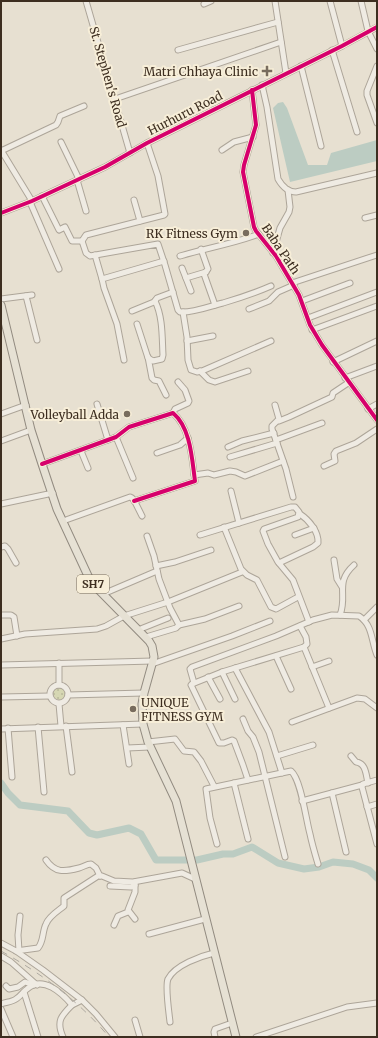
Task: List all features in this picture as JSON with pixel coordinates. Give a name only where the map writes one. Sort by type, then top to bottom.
[{"type":"main road","name":"SH7","points":[[1,305],[31,430],[63,521],[89,578],[124,616],[146,637],[154,651],[142,704],[143,724],[149,745],[174,796],[195,879]]},
{"type":"main road","points":[[195,879],[236,1037]]},
{"type":"street","name":"St. Stephen's Road","points":[[86,1],[130,153]]},
{"type":"street","points":[[204,4],[211,1]]},
{"type":"street","points":[[275,1],[286,73]]},
{"type":"street","points":[[330,1],[342,46]]},
{"type":"street","points":[[361,1],[368,31],[377,49]]},
{"type":"street","points":[[178,50],[278,22]]},
{"type":"street","name":"Hurhuru Road","points":[[1,213],[31,202],[78,180],[147,143],[342,46],[377,27]]},
{"type":"street","points":[[115,99],[281,42]]},
{"type":"street","points":[[332,50],[357,132]]},
{"type":"street","points":[[301,66],[321,146]]},
{"type":"street","points":[[377,66],[367,91],[377,123]]},
{"type":"street","points":[[262,85],[267,107],[278,179],[288,190],[296,192],[377,173]]},
{"type":"street","name":"Baba Path","points":[[252,90],[256,121],[243,172],[254,227],[274,253],[293,284],[302,301],[312,330],[344,378],[377,420]]},
{"type":"street","points":[[59,269],[31,202],[1,150],[56,125],[60,116],[84,106]]},
{"type":"street","points":[[222,150],[234,142],[253,137]]},
{"type":"street","points":[[61,142],[78,180],[86,212]]},
{"type":"street","points":[[82,241],[86,235],[165,214],[158,176],[147,143]]},
{"type":"street","points":[[274,253],[280,228],[289,212],[290,207],[288,190]]},
{"type":"street","points":[[42,196],[59,230],[66,227],[72,241],[82,241]]},
{"type":"street","points":[[134,200],[140,221]]},
{"type":"street","points":[[365,218],[377,215]]},
{"type":"street","points":[[180,256],[201,249],[240,241],[259,234]]},
{"type":"street","points":[[82,241],[87,255],[95,255],[157,244],[164,261],[178,311],[183,312],[215,305],[250,295],[271,286]]},
{"type":"street","points":[[201,249],[208,269],[204,276],[215,305]]},
{"type":"street","points":[[95,255],[104,288],[117,324],[124,360]]},
{"type":"street","points":[[249,310],[269,301],[278,292],[293,284],[377,255]]},
{"type":"street","points":[[102,279],[164,261]]},
{"type":"street","points":[[182,268],[191,291]]},
{"type":"street","points":[[186,278],[206,272]]},
{"type":"street","points":[[302,301],[350,283]]},
{"type":"street","points":[[132,311],[155,301],[157,298],[173,292]]},
{"type":"street","points":[[308,318],[377,292]]},
{"type":"street","points":[[1,299],[29,295],[37,340]]},
{"type":"street","points":[[147,356],[153,361],[161,360],[163,358],[161,324],[158,306],[155,301]]},
{"type":"street","points":[[312,330],[377,306]]},
{"type":"street","points":[[183,312],[190,368],[193,371],[200,371],[271,341]]},
{"type":"street","points":[[137,324],[152,378],[159,381],[166,395]]},
{"type":"street","points":[[187,341],[213,336]]},
{"type":"street","points":[[333,362],[377,341]]},
{"type":"street","points":[[344,378],[377,366]]},
{"type":"street","points":[[200,371],[209,380],[215,382],[248,371]]},
{"type":"street","points":[[42,464],[116,437],[129,427],[173,413],[175,409],[188,403],[189,401],[185,390],[178,382]]},
{"type":"street","points":[[293,496],[272,426],[279,420],[289,417],[332,397],[333,394],[348,383]]},
{"type":"street","points":[[97,404],[108,440]]},
{"type":"street","points":[[368,409],[377,404]]},
{"type":"street","points":[[1,414],[26,405]]},
{"type":"street","points":[[275,405],[279,420]]},
{"type":"street","points":[[134,501],[194,482],[188,438],[173,413]]},
{"type":"street","points":[[230,458],[277,442],[322,423]]},
{"type":"street","points":[[324,466],[335,461],[334,454],[336,451],[356,443],[377,428]]},
{"type":"street","points":[[1,441],[31,430]]},
{"type":"street","points":[[228,447],[242,441],[274,433]]},
{"type":"street","points":[[116,437],[134,478]]},
{"type":"street","points":[[157,453],[180,445],[188,438]]},
{"type":"street","points":[[81,451],[88,468]]},
{"type":"street","points":[[194,475],[218,474],[230,470],[245,476],[283,461]]},
{"type":"street","points":[[231,492],[239,523]]},
{"type":"street","points":[[1,504],[53,493]]},
{"type":"street","points":[[63,521],[130,497],[134,501],[142,516]]},
{"type":"street","points":[[200,535],[293,506],[309,521],[314,528],[318,537],[317,545],[279,563]]},
{"type":"street","points":[[300,514],[294,519],[263,530],[268,544],[279,563],[293,580],[298,598],[309,622]]},
{"type":"street","points":[[224,527],[242,572],[257,580],[267,601],[273,608],[279,608],[298,598]]},
{"type":"street","points":[[295,535],[314,528]]},
{"type":"street","points":[[146,536],[154,556],[157,572],[179,626]]},
{"type":"street","points":[[1,547],[5,546],[8,549],[16,563]]},
{"type":"street","points":[[156,566],[175,562],[211,550]]},
{"type":"street","points":[[334,560],[337,579],[342,587]]},
{"type":"street","points":[[340,615],[343,605],[343,579],[347,571],[354,565]]},
{"type":"street","points":[[103,594],[157,572]]},
{"type":"street","points":[[1,639],[33,634],[97,629],[106,626],[124,616],[168,602],[242,572]]},
{"type":"street","points":[[146,637],[205,619],[239,606]]},
{"type":"street","points":[[364,620],[377,607]]},
{"type":"street","points":[[1,615],[10,615],[14,617],[17,636]]},
{"type":"street","points":[[194,683],[190,669],[192,667],[309,622],[329,616],[359,616],[364,620],[370,630],[377,655]]},
{"type":"street","points":[[138,630],[168,618]]},
{"type":"street","points":[[1,665],[152,662],[232,636],[270,621]]},
{"type":"street","points":[[248,780],[244,765],[234,741],[230,740],[222,744],[219,743],[191,686],[194,683],[222,672],[304,647],[307,644],[300,626]]},
{"type":"street","points":[[304,647],[329,708]]},
{"type":"street","points":[[276,656],[291,689]]},
{"type":"street","points":[[312,667],[329,661]]},
{"type":"street","points":[[59,664],[60,685]]},
{"type":"street","points":[[235,668],[269,732],[282,773]]},
{"type":"street","points":[[222,672],[235,699]]},
{"type":"street","points":[[208,677],[220,699]]},
{"type":"street","points":[[59,704],[64,702],[68,695],[67,689],[60,685]]},
{"type":"street","points":[[60,685],[52,688],[50,696],[52,700],[59,704],[72,772]]},
{"type":"street","points":[[68,695],[144,693]]},
{"type":"street","points":[[1,697],[50,696]]},
{"type":"street","points":[[292,722],[353,699],[361,698],[369,701],[377,708]]},
{"type":"street","points":[[243,719],[248,731],[253,737],[265,776],[285,857]]},
{"type":"street","points":[[1,729],[143,724]]},
{"type":"street","points":[[123,725],[129,764]]},
{"type":"street","points":[[38,727],[44,792]]},
{"type":"street","points":[[8,728],[12,777]]},
{"type":"street","points":[[127,748],[149,745],[175,738],[184,751],[194,752],[201,761],[214,786]]},
{"type":"street","points":[[277,756],[313,745]]},
{"type":"street","points":[[351,756],[356,762],[360,762],[363,765],[368,783]]},
{"type":"street","points":[[217,844],[210,818],[206,791],[207,788],[293,772],[298,784],[318,864]]},
{"type":"street","points":[[302,801],[377,780]]},
{"type":"street","points":[[234,783],[248,839]]},
{"type":"street","points":[[362,785],[377,844]]},
{"type":"street","points":[[332,793],[346,852]]},
{"type":"street","points":[[367,807],[377,804]]},
{"type":"street","points":[[46,860],[51,867],[59,870],[74,869],[91,864],[96,868],[100,876]]},
{"type":"street","points":[[110,886],[130,887],[135,884],[180,873],[195,879]]},
{"type":"street","points":[[18,951],[38,948],[41,943],[46,922],[56,911],[63,907],[64,898],[82,886],[100,876],[135,884]]},
{"type":"street","points":[[114,925],[118,916],[128,912],[135,892],[135,884]]},
{"type":"street","points":[[128,912],[135,919]]},
{"type":"street","points":[[18,951],[20,916]]},
{"type":"street","points":[[150,934],[205,919]]},
{"type":"street","points":[[1,943],[18,951],[82,1000],[115,1037]]},
{"type":"street","points":[[170,1022],[168,1005],[169,977],[192,960],[214,953]]},
{"type":"street","points":[[1,956],[11,962],[36,985]]},
{"type":"street","points":[[6,986],[9,989],[18,988],[25,982],[36,985]]},
{"type":"street","points":[[1,1004],[15,1000],[27,989],[36,985],[46,984],[72,1005]]},
{"type":"street","points":[[24,992],[38,1037]]},
{"type":"street","points":[[63,1037],[60,1030],[62,1016],[72,1005],[82,1000]]},
{"type":"street","points":[[256,1037],[347,1007],[377,1003]]},
{"type":"street","points":[[1,1009],[13,1037]]},
{"type":"street","points":[[135,1020],[140,1037]]},
{"type":"street","points":[[215,1037],[215,1029],[232,1023]]},
{"type":"green space","points":[[60,686],[65,688],[67,693],[65,698],[60,700],[55,698],[53,693],[55,688]]},
{"type":"shaded area","points":[[283,102],[287,108],[308,165],[327,165],[331,153],[377,140],[377,161],[290,182],[273,108],[278,103]]},
{"type":"waterway","points":[[1,783],[8,793],[20,805],[68,811],[89,833],[97,835],[129,828],[141,834],[156,860],[197,860],[223,854],[233,854],[252,847],[278,863],[304,869],[319,867],[333,862],[353,864],[369,870],[377,878]]},
{"type":"railway","points":[[1,951],[31,969],[59,989],[85,1012],[109,1037]]},
{"type":"cycle path","points":[[1,213],[32,201],[105,167],[147,143],[342,46],[377,27]]},
{"type":"cycle path","points":[[252,90],[256,125],[243,172],[254,227],[276,256],[299,295],[310,325],[322,345],[377,420]]},
{"type":"cycle path","points":[[42,464],[116,437],[129,427],[173,413],[184,427],[190,445],[195,481],[134,501]]},
{"type":"place","name":"Matri Chhaya Clinic","points":[[267,71]]},
{"type":"place","name":"RK Fitness Gym","points":[[246,233]]},
{"type":"place","name":"Volleyball Adda","points":[[127,414]]},
{"type":"place","name":"UNIQUE FITNESS GYM","points":[[133,709]]}]
